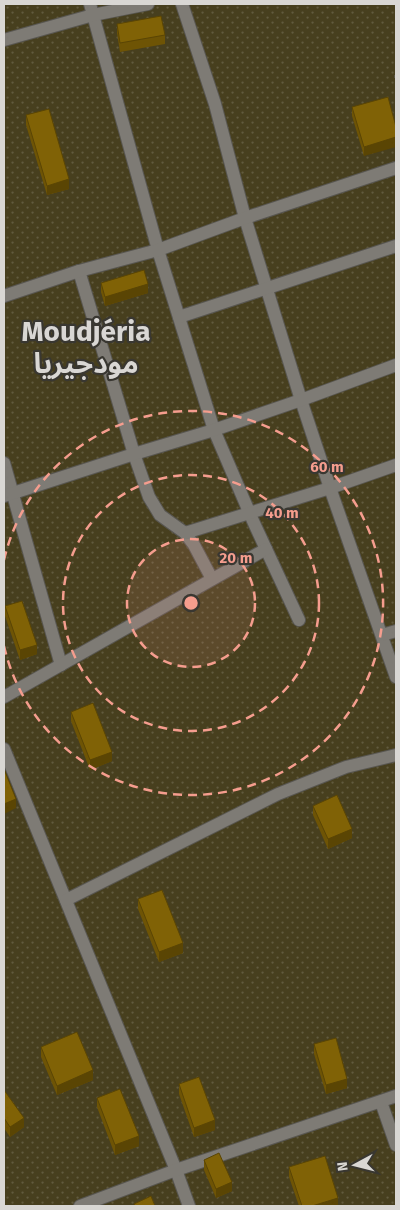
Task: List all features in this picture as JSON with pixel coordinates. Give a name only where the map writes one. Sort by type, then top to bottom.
[{"type":"street","points":[[4,40],[91,9],[148,4]]},
{"type":"street","points":[[182,4],[215,104],[245,218],[301,400],[396,677]]},
{"type":"street","points":[[91,9],[158,250],[214,430],[299,620]]},
{"type":"street","points":[[4,296],[79,271],[158,250],[245,218],[396,168]]},
{"type":"street","points":[[179,318],[396,246]]},
{"type":"street","points":[[79,271],[134,454],[150,497],[160,515],[185,533],[194,545],[212,579]]},
{"type":"street","points":[[8,495],[214,430],[396,365]]},
{"type":"street","points":[[4,463],[8,495],[61,665]]},
{"type":"street","points":[[185,533],[330,488],[396,465]]},
{"type":"street","points":[[4,697],[266,549]]},
{"type":"street","points":[[382,635],[396,631]]},
{"type":"street","points":[[4,749],[189,1206]]},
{"type":"street","points":[[66,900],[278,794],[346,768],[396,755]]},
{"type":"street","points":[[80,1206],[176,1170],[396,1096]]},
{"type":"street","points":[[381,1102],[396,1145]]},
{"type":"sand","points":[[4,4],[396,4],[396,1206],[4,1206]]},
{"type":"building","points":[[161,16],[165,35],[120,43],[117,24]]},
{"type":"building","points":[[388,97],[396,127],[396,137],[364,147],[352,107]]},
{"type":"building","points":[[49,109],[69,179],[47,186],[26,115]]},
{"type":"building","points":[[144,270],[148,284],[105,297],[101,283]]},
{"type":"building","points":[[22,601],[37,645],[20,650],[5,606]]},
{"type":"building","points":[[93,703],[112,752],[90,760],[71,712]]},
{"type":"building","points":[[4,769],[16,799],[4,804]]},
{"type":"building","points":[[337,795],[352,829],[328,839],[313,806]]},
{"type":"building","points":[[162,890],[183,943],[159,952],[138,899]]},
{"type":"building","points":[[77,1032],[93,1070],[57,1086],[41,1047]]},
{"type":"building","points":[[336,1038],[347,1079],[326,1085],[314,1044]]},
{"type":"building","points":[[199,1077],[215,1120],[194,1128],[179,1084]]},
{"type":"building","points":[[120,1089],[139,1136],[115,1145],[97,1098]]},
{"type":"building","points":[[4,1090],[24,1118],[10,1127],[4,1118]]},
{"type":"building","points":[[219,1153],[232,1182],[216,1189],[204,1160]]},
{"type":"building","points":[[325,1156],[338,1198],[312,1206],[302,1206],[289,1167]]},
{"type":"building","points":[[151,1196],[155,1206],[135,1206],[134,1204]]},
{"type":"district","name":"Moudjéria مودجيريا","points":[[86,347]]}]
